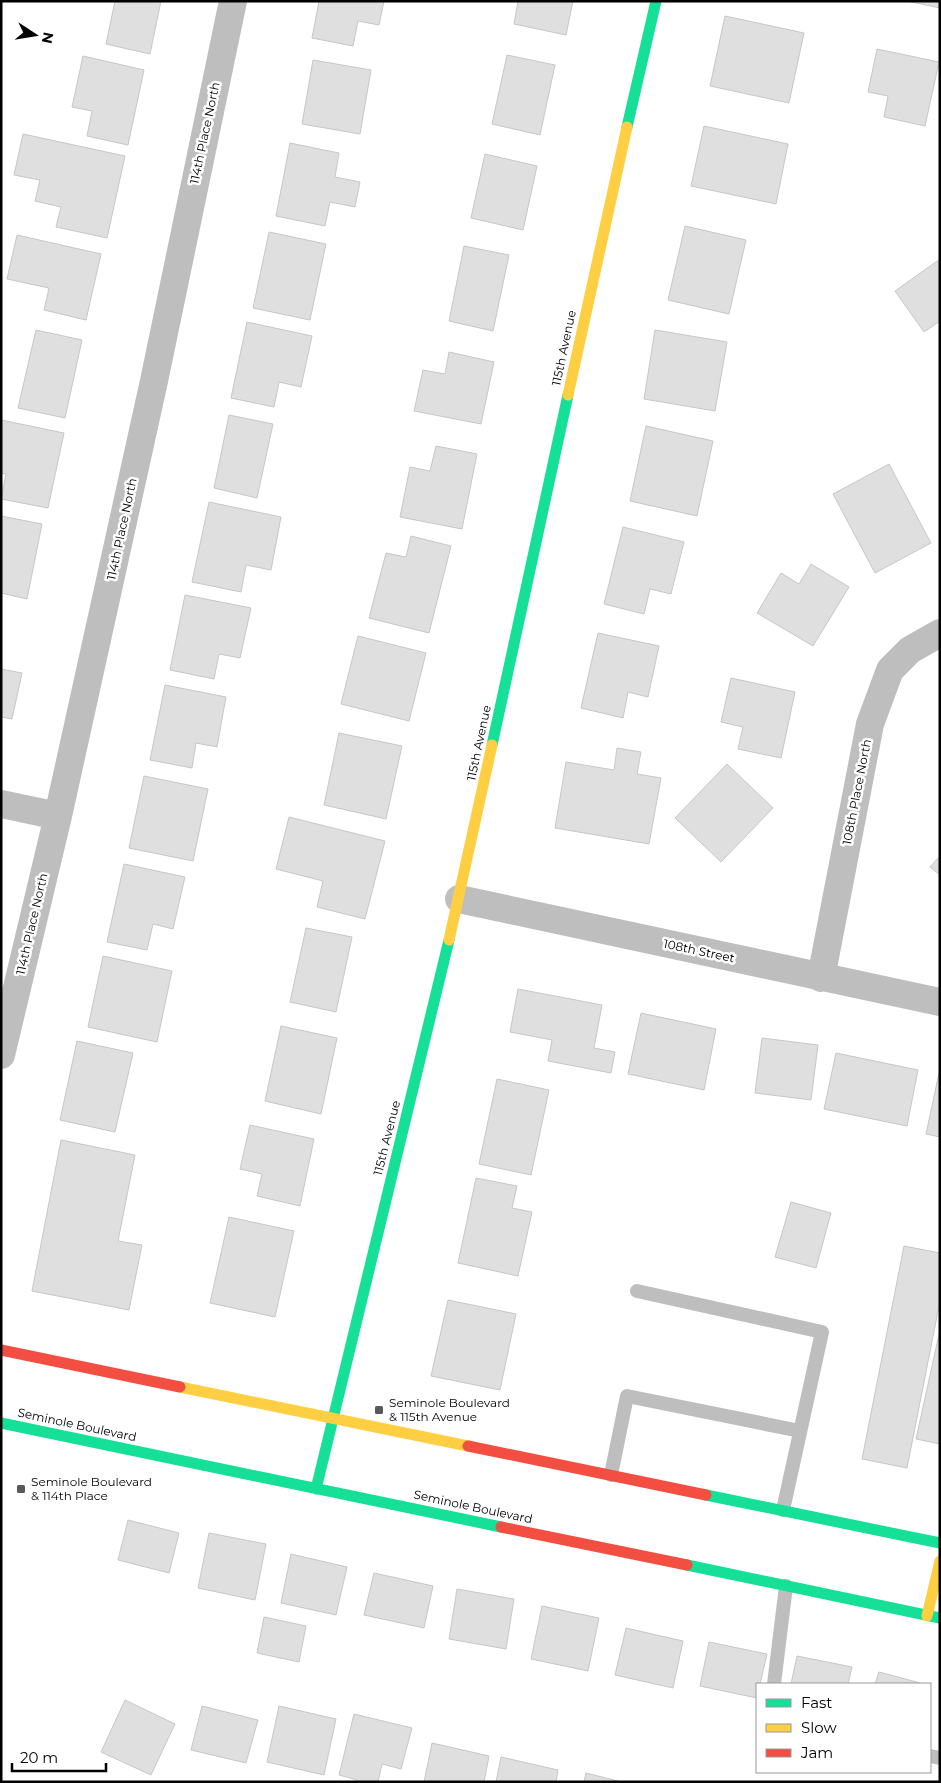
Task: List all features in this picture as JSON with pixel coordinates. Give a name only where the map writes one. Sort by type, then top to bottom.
[{"type":"main road","name":"115th Avenue","points":[[316,1488],[459,899],[610,200],[656,1]]},
{"type":"main road","points":[[1,1350],[940,1543]]},
{"type":"main road","name":"Seminole Boulevard","points":[[1,1423],[940,1618]]},
{"type":"main road","points":[[927,1616],[940,1561]]},
{"type":"street","name":"114th Place North","points":[[1,1055],[58,816],[154,381],[233,1]]},
{"type":"street","name":"108th Place North","points":[[821,978],[870,724],[890,670],[910,650],[940,633]]},
{"type":"street","points":[[1,804],[58,816]]},
{"type":"street","name":"108th Street","points":[[459,899],[940,1002]]},
{"type":"lane","points":[[638,1291],[822,1332],[783,1510]]},
{"type":"lane","points":[[611,1475],[627,1396],[800,1431]]},
{"type":"lane","points":[[774,1683],[786,1586]]},
{"type":"building","points":[[115,1],[161,1],[150,54],[106,44]]},
{"type":"building","points":[[319,1],[384,1],[379,25],[358,21],[353,46],[312,38]]},
{"type":"building","points":[[518,1],[573,1],[566,35],[514,24]]},
{"type":"building","points":[[907,1],[940,1],[940,8]]},
{"type":"building","points":[[725,16],[804,33],[789,103],[710,86]]},
{"type":"building","points":[[877,49],[939,62],[925,126],[884,117],[888,96],[868,92]]},
{"type":"building","points":[[507,55],[555,65],[540,135],[492,124]]},
{"type":"building","points":[[83,56],[144,70],[128,145],[87,136],[92,111],[72,107]]},
{"type":"building","points":[[313,60],[371,70],[360,134],[302,124]]},
{"type":"building","points":[[704,126],[788,144],[776,204],[691,186]]},
{"type":"building","points":[[23,134],[125,156],[107,238],[56,227],[61,207],[35,201],[40,180],[14,175]]},
{"type":"building","points":[[290,143],[339,153],[335,177],[360,182],[355,207],[330,202],[325,226],[276,216]]},
{"type":"building","points":[[485,154],[537,166],[523,230],[471,218]]},
{"type":"building","points":[[685,226],[746,240],[729,314],[668,300]]},
{"type":"building","points":[[269,232],[326,244],[310,320],[253,308]]},
{"type":"building","points":[[17,235],[101,254],[86,320],[44,310],[49,288],[7,279]]},
{"type":"building","points":[[464,246],[509,255],[493,331],[449,321]]},
{"type":"building","points":[[940,259],[940,321],[924,332],[895,291]]},
{"type":"building","points":[[247,322],[312,336],[301,387],[279,382],[274,407],[231,398]]},
{"type":"building","points":[[36,330],[82,340],[65,418],[18,408]]},
{"type":"building","points":[[655,330],[727,342],[715,411],[644,399]]},
{"type":"building","points":[[449,352],[494,362],[481,424],[414,411],[423,370],[445,374]]},
{"type":"building","points":[[229,415],[273,424],[257,498],[214,488]]},
{"type":"building","points":[[1,420],[64,433],[48,508],[1,499],[6,474],[1,473]]},
{"type":"building","points":[[646,426],[713,441],[697,516],[630,501]]},
{"type":"building","points":[[436,446],[477,454],[462,529],[400,517],[410,467],[430,471]]},
{"type":"building","points":[[889,464],[931,543],[875,573],[833,494]]},
{"type":"building","points":[[209,502],[281,517],[271,570],[246,565],[241,592],[192,582]]},
{"type":"building","points":[[1,516],[42,524],[27,599],[1,593]]},
{"type":"building","points":[[623,527],[684,542],[671,594],[650,589],[644,614],[604,604]]},
{"type":"building","points":[[411,536],[451,546],[429,633],[369,618],[386,553],[406,557]]},
{"type":"building","points":[[811,564],[849,587],[813,646],[757,613],[781,573],[799,584]]},
{"type":"building","points":[[185,595],[251,608],[240,658],[219,654],[214,679],[170,670]]},
{"type":"building","points":[[598,633],[659,646],[648,697],[628,692],[623,718],[581,708]]},
{"type":"building","points":[[358,636],[426,653],[409,721],[341,704]]},
{"type":"building","points":[[1,669],[22,673],[12,719],[1,717]]},
{"type":"building","points":[[731,678],[795,692],[781,758],[738,749],[743,727],[721,722]]},
{"type":"building","points":[[165,685],[226,697],[217,747],[196,743],[192,768],[150,760]]},
{"type":"building","points":[[339,733],[402,746],[386,819],[324,805]]},
{"type":"building","points":[[617,748],[641,752],[637,774],[661,778],[649,844],[555,828],[566,762],[614,770]]},
{"type":"building","points":[[727,764],[773,808],[721,862],[675,818]]},
{"type":"building","points":[[144,776],[208,789],[193,861],[129,848]]},
{"type":"building","points":[[289,817],[385,841],[365,919],[317,907],[323,881],[276,869]]},
{"type":"building","points":[[940,856],[940,875],[930,867]]},
{"type":"building","points":[[124,864],[185,877],[173,929],[153,924],[147,950],[107,942]]},
{"type":"building","points":[[306,928],[352,937],[336,1012],[290,1002]]},
{"type":"building","points":[[103,956],[172,971],[157,1042],[88,1027]]},
{"type":"building","points":[[518,989],[602,1005],[594,1048],[615,1052],[611,1073],[548,1061],[552,1040],[510,1032]]},
{"type":"building","points":[[641,1013],[716,1029],[704,1090],[628,1074]]},
{"type":"building","points":[[281,1026],[337,1038],[321,1114],[265,1101]]},
{"type":"building","points":[[762,1038],[818,1045],[811,1100],[755,1093]]},
{"type":"building","points":[[77,1041],[133,1053],[115,1132],[60,1120]]},
{"type":"building","points":[[836,1053],[918,1070],[907,1126],[824,1109]]},
{"type":"building","points":[[940,1073],[940,1137],[926,1134]]},
{"type":"building","points":[[497,1079],[549,1090],[531,1175],[479,1164]]},
{"type":"building","points":[[250,1125],[314,1139],[300,1206],[257,1196],[262,1174],[240,1169]]},
{"type":"building","points":[[61,1140],[135,1155],[118,1241],[142,1245],[129,1310],[32,1291]]},
{"type":"building","points":[[476,1178],[517,1186],[512,1208],[532,1212],[518,1276],[458,1263]]},
{"type":"building","points":[[791,1202],[831,1213],[816,1268],[775,1257]]},
{"type":"building","points":[[229,1217],[294,1231],[275,1317],[210,1303]]},
{"type":"building","points":[[904,1246],[940,1253],[940,1301],[907,1468],[862,1459]]},
{"type":"building","points":[[448,1300],[516,1314],[500,1390],[431,1376]]},
{"type":"building","points":[[940,1330],[940,1444],[916,1439]]},
{"type":"building","points":[[128,1520],[179,1533],[169,1573],[118,1560]]},
{"type":"building","points":[[209,1533],[266,1544],[255,1600],[198,1588]]},
{"type":"building","points":[[291,1554],[347,1567],[336,1615],[281,1603]]},
{"type":"building","points":[[374,1573],[433,1586],[424,1628],[364,1615]]},
{"type":"building","points":[[457,1589],[514,1599],[506,1649],[449,1639]]},
{"type":"building","points":[[542,1606],[599,1618],[588,1671],[531,1659]]},
{"type":"building","points":[[264,1617],[306,1626],[299,1662],[257,1653]]},
{"type":"building","points":[[626,1628],[683,1641],[673,1688],[615,1675]]},
{"type":"building","points":[[709,1642],[767,1654],[760,1683],[756,1683],[756,1698],[700,1686]]},
{"type":"building","points":[[797,1656],[852,1667],[848,1683],[791,1683]]},
{"type":"building","points":[[879,1672],[920,1683],[875,1683]]},
{"type":"building","points":[[125,1700],[175,1724],[151,1775],[101,1752]]},
{"type":"building","points":[[202,1706],[258,1720],[246,1763],[191,1750]]},
{"type":"building","points":[[279,1706],[336,1719],[324,1775],[267,1762]]},
{"type":"building","points":[[354,1714],[412,1728],[401,1769],[382,1764],[378,1782],[364,1782],[339,1775]]},
{"type":"building","points":[[432,1743],[489,1756],[484,1782],[424,1782]]},
{"type":"building","points":[[501,1757],[558,1770],[556,1782],[496,1782]]},
{"type":"building","points":[[586,1773],[622,1782],[584,1782]]},
{"type":"traffic: fast","points":[[627,127],[656,1]]},
{"type":"traffic: fast","points":[[492,745],[568,395]]},
{"type":"traffic: fast","points":[[316,1489],[449,940]]},
{"type":"traffic: fast","points":[[1,1423],[501,1527]]},
{"type":"traffic: fast","points":[[706,1495],[940,1543]]},
{"type":"traffic: fast","points":[[687,1565],[940,1618]]},
{"type":"traffic: slow","points":[[568,395],[627,127]]},
{"type":"traffic: slow","points":[[449,940],[492,745]]},
{"type":"traffic: slow","points":[[180,1387],[468,1446]]},
{"type":"traffic: slow","points":[[927,1616],[940,1561]]},
{"type":"traffic: jam","points":[[1,1350],[180,1387]]},
{"type":"traffic: jam","points":[[468,1446],[706,1495]]},
{"type":"traffic: jam","points":[[501,1527],[687,1565]]},
{"type":"place","name":"Seminole Boulevard & 115th Avenue","points":[[379,1410]]},
{"type":"place","name":"Seminole Boulevard & 114th Place","points":[[21,1489]]}]
